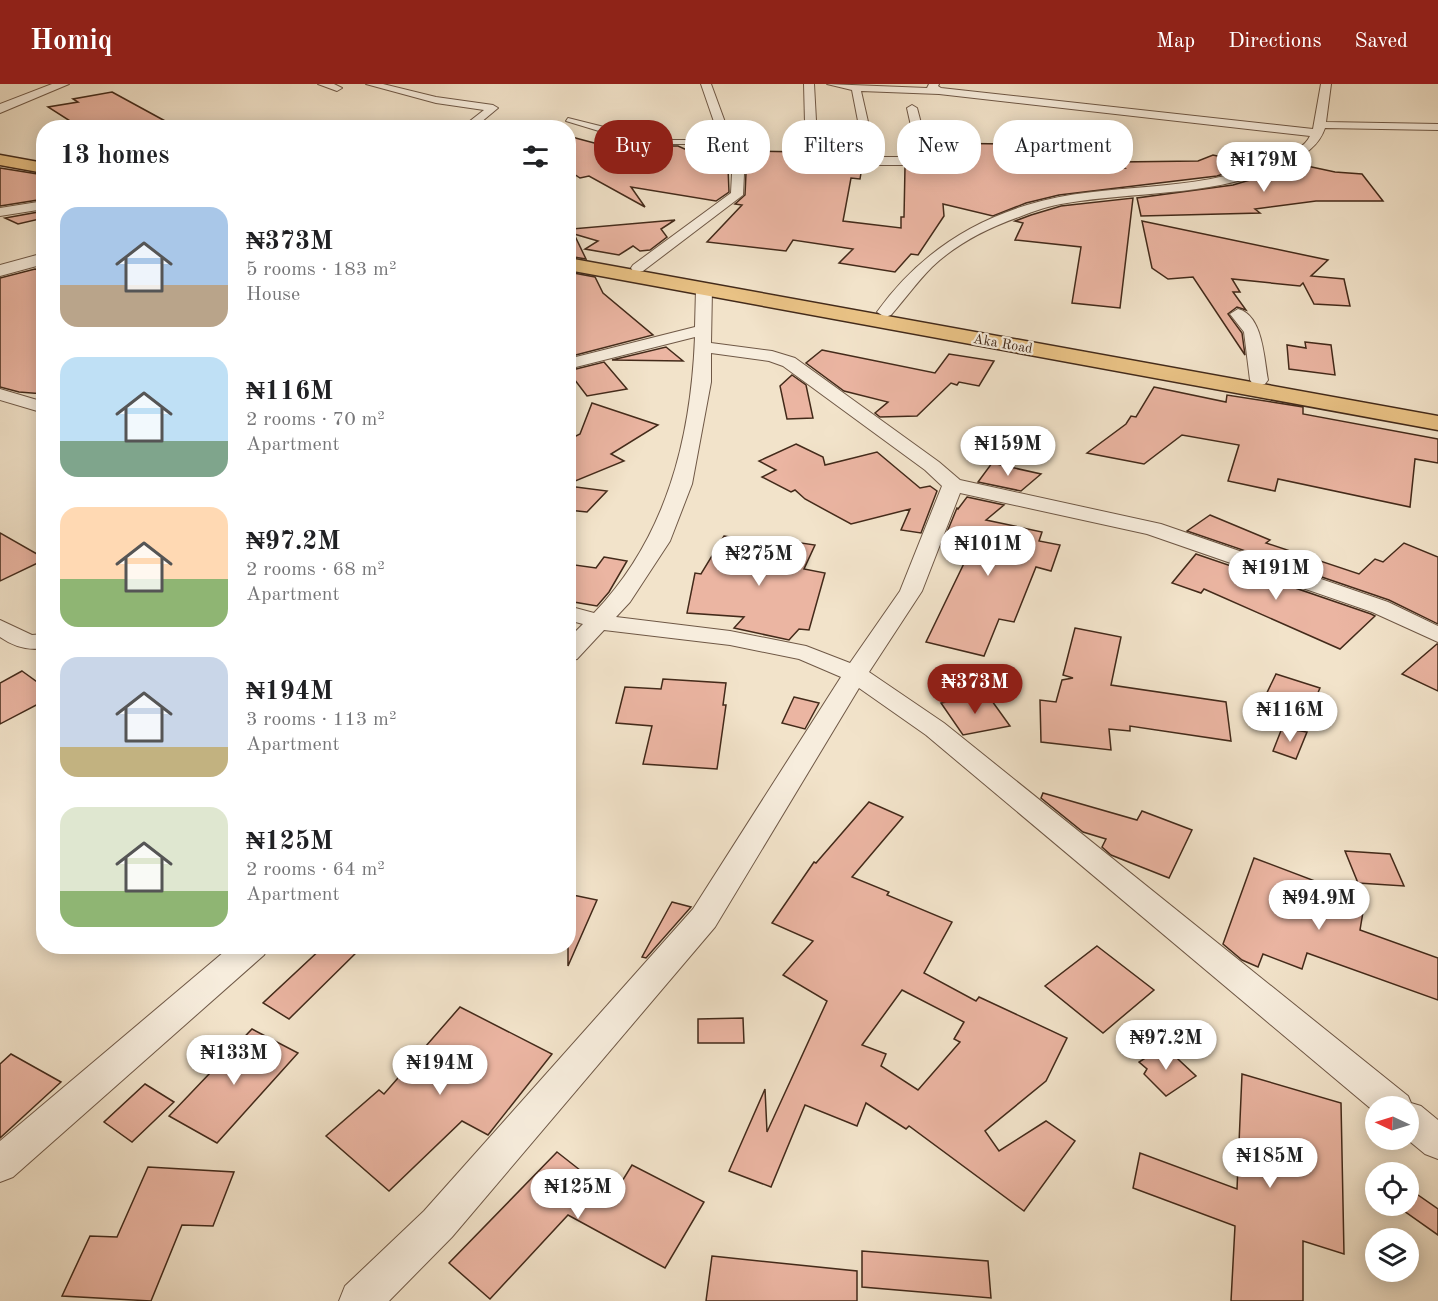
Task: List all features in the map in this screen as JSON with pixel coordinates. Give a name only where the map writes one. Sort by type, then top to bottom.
[{"type":"main road","points":[[0,152],[36,159]]},
{"type":"main road","points":[[0,160],[36,167]]},
{"type":"main road","name":"Aka Road","points":[[576,256],[1438,412]]},
{"type":"main road","name":"Aka Road","points":[[576,265],[1438,423]]},
{"type":"street","points":[[0,109],[63,84]]},
{"type":"street","points":[[323,84],[337,88]]},
{"type":"street","points":[[371,84],[436,100],[493,108],[477,120]]},
{"type":"street","points":[[706,84],[719,120]]},
{"type":"street","points":[[809,84],[810,120]]},
{"type":"street","points":[[832,84],[858,88],[937,87],[1319,129],[1438,127]]},
{"type":"street","points":[[885,312],[935,258],[996,221],[1044,204],[1066,199],[1188,188],[1263,172],[1306,148],[1319,129],[1326,84]]},
{"type":"street","points":[[858,88],[856,91],[862,120]]},
{"type":"street","points":[[885,160],[925,161],[912,108]]},
{"type":"street","points":[[638,268],[737,195],[738,174]]},
{"type":"street","points":[[0,212],[36,207]]},
{"type":"street","points":[[0,271],[36,260]]},
{"type":"street","points":[[576,646],[622,597],[659,541],[682,484],[702,382],[704,289]]},
{"type":"street","points":[[1238,314],[1252,332],[1258,380]]},
{"type":"street","points":[[576,362],[702,338],[772,356],[789,362],[932,466],[953,485],[1152,529],[1380,607],[1438,635]]},
{"type":"street","points":[[0,394],[36,405]]},
{"type":"street","points":[[360,1301],[438,1224],[704,918],[855,674],[911,591],[953,485]]},
{"type":"street","points":[[576,615],[600,622],[730,638],[806,653],[855,674],[935,729],[1382,1096]]},
{"type":"street","points":[[0,627],[21,640],[36,643]]},
{"type":"street","points":[[0,1165],[244,954]]},
{"type":"street","points":[[1419,1127],[1438,1142]]},
{"type":"lane","points":[[576,122],[656,142],[685,142]]},
{"type":"building","points":[[112,92],[163,120],[68,120],[48,107],[78,102],[73,99]]},
{"type":"building","points":[[576,138],[594,143],[594,174],[673,174],[673,146],[678,146],[685,149],[685,174],[728,174],[729,192],[716,201],[631,187],[645,207],[589,176],[580,178],[576,175]]},
{"type":"building","points":[[981,144],[993,144],[993,174],[1133,174],[1133,162],[1198,161],[1213,155],[1245,162],[1260,155],[1272,158],[1217,176],[1059,195],[1026,203],[993,216],[943,204],[944,216],[918,255],[911,254],[895,272],[839,263],[853,249],[793,240],[786,251],[707,242],[742,205],[735,204],[745,195],[746,174],[770,174],[770,151],[782,152],[782,174],[861,174],[860,179],[851,178],[843,221],[901,228],[901,217],[904,217],[905,174],[981,174]]},
{"type":"building","points":[[1293,163],[1335,172],[1362,174],[1383,201],[1316,201],[1255,209],[1260,213],[1141,216],[1137,198],[1233,185]]},
{"type":"building","points":[[0,168],[36,174],[36,200],[0,206]]},
{"type":"building","points":[[1133,198],[1120,308],[1072,303],[1081,247],[1015,240],[1023,223],[1015,221],[1031,215],[1061,206]]},
{"type":"building","points":[[36,212],[36,220],[18,224],[5,218]]},
{"type":"building","points":[[675,220],[661,229],[667,237],[650,250],[640,251],[633,246],[619,255],[585,249],[598,241],[576,235],[576,229]]},
{"type":"building","points":[[1142,221],[1328,260],[1311,276],[1344,279],[1350,306],[1314,304],[1303,283],[1300,286],[1232,279],[1240,292],[1233,292],[1246,310],[1237,307],[1228,314],[1242,333],[1245,355],[1193,277],[1168,279],[1152,268]]},
{"type":"building","points":[[576,238],[586,259],[576,257]]},
{"type":"building","points":[[36,269],[36,393],[0,387],[0,278]]},
{"type":"building","points":[[576,273],[595,277],[603,293],[653,335],[576,355]]},
{"type":"building","points":[[1305,342],[1331,345],[1335,375],[1289,369],[1287,345],[1306,348]]},
{"type":"building","points":[[666,347],[683,361],[612,360]]},
{"type":"building","points":[[822,350],[935,373],[949,354],[994,361],[979,386],[959,382],[957,385],[951,383],[917,416],[880,417],[875,413],[888,402],[844,391],[806,363]]},
{"type":"building","points":[[604,362],[627,389],[587,396],[576,382],[576,369]]},
{"type":"building","points":[[792,375],[806,385],[813,418],[787,419],[780,386]]},
{"type":"building","points":[[1154,387],[1226,402],[1227,395],[1303,407],[1303,414],[1438,439],[1438,463],[1415,459],[1410,507],[1278,479],[1275,491],[1228,481],[1239,445],[1182,435],[1144,464],[1087,453],[1126,424],[1131,416],[1136,417]]},
{"type":"building","points":[[592,403],[658,425],[611,454],[624,461],[576,481],[576,436],[580,434]]},
{"type":"building","points":[[796,444],[823,457],[825,465],[877,452],[920,488],[930,486],[937,491],[921,533],[901,530],[910,509],[851,524],[805,499],[795,490],[791,492],[762,477],[776,470],[759,461]]},
{"type":"building","points":[[992,463],[1041,474],[1021,491],[978,482]]},
{"type":"building","points":[[576,487],[607,491],[587,512],[576,511]]},
{"type":"building","points":[[967,497],[1004,505],[986,520],[1042,532],[1039,541],[1060,545],[1051,571],[1036,567],[1014,622],[999,619],[984,656],[926,642],[969,553],[961,551],[966,541],[945,537],[957,508]]},
{"type":"building","points":[[1210,515],[1270,540],[1266,543],[1359,574],[1375,559],[1383,562],[1404,543],[1438,557],[1438,624],[1389,600],[1187,531]]},
{"type":"building","points":[[0,533],[36,553],[36,564],[0,581]]},
{"type":"building","points":[[724,536],[786,546],[788,541],[815,545],[804,569],[825,573],[809,630],[799,629],[789,640],[734,628],[744,617],[687,613],[695,573],[701,574]]},
{"type":"building","points":[[1196,554],[1375,616],[1340,649],[1204,589],[1201,593],[1172,583]]},
{"type":"building","points":[[604,557],[627,561],[609,592],[597,606],[576,602],[576,565],[596,568]]},
{"type":"building","points":[[1075,628],[1121,637],[1111,685],[1226,702],[1231,741],[1130,726],[1130,731],[1109,729],[1111,750],[1041,742],[1040,700],[1056,702],[1062,680],[1073,678],[1063,675]]},
{"type":"building","points":[[1438,644],[1438,691],[1402,674]]},
{"type":"building","points":[[22,671],[36,681],[36,705],[0,724],[0,683]]},
{"type":"building","points":[[1276,674],[1320,688],[1304,725],[1259,709]]},
{"type":"building","points":[[663,679],[726,683],[723,705],[726,705],[717,769],[643,764],[652,726],[616,723],[625,687],[661,689]]},
{"type":"building","points":[[987,694],[1010,726],[963,735],[941,703]]},
{"type":"building","points":[[794,697],[819,703],[805,729],[782,723]]},
{"type":"building","points":[[1282,728],[1307,732],[1296,759],[1273,751]]},
{"type":"building","points":[[1043,793],[1137,820],[1142,811],[1192,830],[1169,878],[1111,855],[1102,847],[1106,839],[1083,832],[1041,798]]},
{"type":"building","points":[[869,802],[903,817],[852,877],[889,892],[887,895],[952,922],[924,973],[976,1001],[979,997],[1067,1038],[1046,1081],[985,1131],[999,1151],[1046,1121],[1075,1141],[1024,1211],[909,1126],[906,1129],[866,1103],[857,1126],[805,1105],[771,1187],[729,1171],[765,1089],[767,1132],[827,1001],[783,975],[813,941],[772,923],[814,862],[816,863]],"holes":[[[902,990],[964,1022],[954,1039],[960,1042],[918,1090],[881,1066],[886,1054],[862,1045]]]},
{"type":"building","points":[[1345,851],[1390,854],[1404,886],[1358,883]]},
{"type":"building","points":[[1254,858],[1365,900],[1360,930],[1438,958],[1438,1000],[1307,953],[1302,969],[1263,954],[1258,967],[1242,960],[1223,944]]},
{"type":"building","points":[[576,896],[597,900],[576,948]]},
{"type":"building","points":[[672,902],[691,907],[646,958],[642,957]]},
{"type":"building","points":[[1097,946],[1154,990],[1103,1033],[1045,986]]},
{"type":"building","points":[[315,954],[355,954],[289,1019],[263,1003]]},
{"type":"building","points":[[568,954],[573,954],[568,966]]},
{"type":"building","points":[[460,1007],[552,1054],[488,1135],[462,1121],[389,1191],[326,1136],[379,1090],[384,1094]]},
{"type":"building","points":[[743,1018],[744,1043],[698,1043],[698,1019]]},
{"type":"building","points":[[252,1029],[298,1053],[217,1143],[169,1116]]},
{"type":"building","points":[[1164,1046],[1196,1076],[1166,1096],[1144,1074],[1147,1069],[1139,1062]]},
{"type":"building","points":[[11,1054],[61,1082],[0,1138],[0,1064]]},
{"type":"building","points":[[1242,1074],[1341,1103],[1344,1254],[1303,1241],[1303,1301],[1231,1301],[1235,1226],[1133,1188],[1140,1153],[1237,1189]]},
{"type":"building","points":[[145,1084],[174,1102],[132,1142],[104,1122]]},
{"type":"building","points":[[557,1152],[613,1196],[632,1165],[704,1202],[665,1268],[568,1215],[490,1299],[449,1263]]},
{"type":"building","points":[[148,1167],[234,1172],[213,1226],[182,1225],[151,1301],[62,1296],[90,1236],[117,1237]]},
{"type":"building","points":[[1419,1196],[1438,1209],[1438,1235],[1411,1216],[1419,1216]]},
{"type":"building","points":[[862,1251],[988,1261],[991,1298],[862,1287]]},
{"type":"building","points":[[712,1256],[857,1271],[857,1301],[706,1301]]}]
